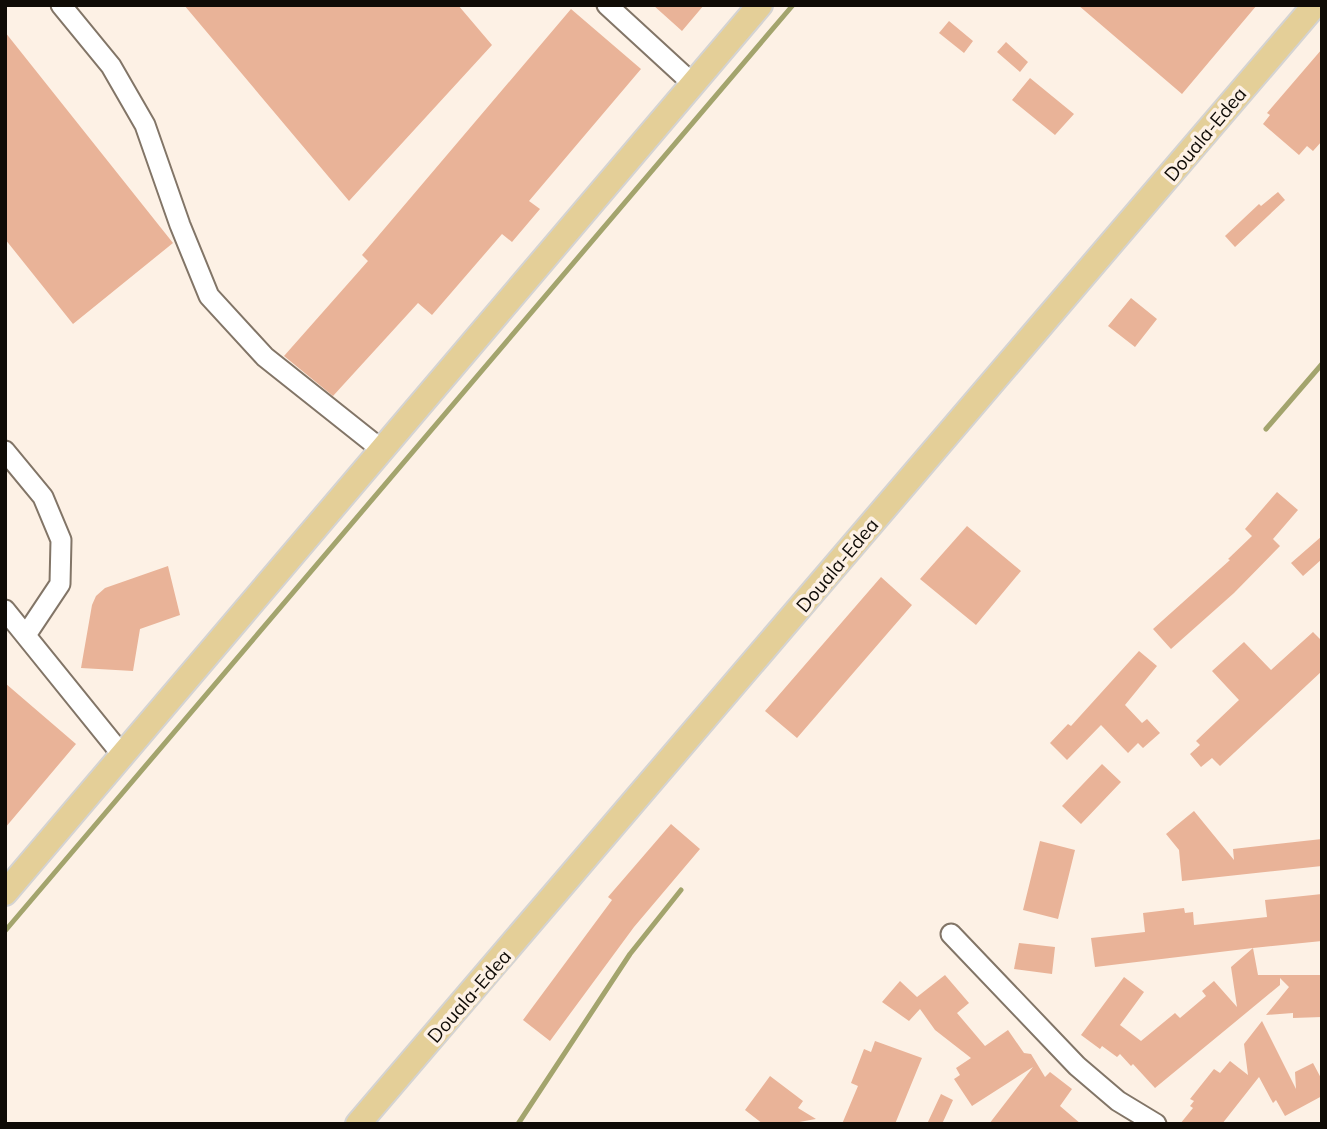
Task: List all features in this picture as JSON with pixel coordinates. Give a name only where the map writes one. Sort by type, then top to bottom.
[{"type":"main road","points":[[5,893],[760,5]]},
{"type":"main road","name":"Douala-Edea","points":[[358,1124],[1315,5]]},
{"type":"street","points":[[61,5],[111,66],[145,125],[180,225],[209,296],[265,357],[382,450]]},
{"type":"street","points":[[607,5],[693,84]]},
{"type":"street","points":[[5,451],[43,497],[61,540],[60,584],[26,635]]},
{"type":"street","points":[[5,610],[123,756]]},
{"type":"street","points":[[951,934],[1077,1066],[1118,1101],[1156,1124]]},
{"type":"building","points":[[184,5],[458,5],[492,45],[349,201]]},
{"type":"building","points":[[653,5],[704,5],[682,31]]},
{"type":"building","points":[[1078,5],[1257,5],[1182,94]]},
{"type":"building","points":[[571,9],[641,69],[529,201],[540,209],[512,242],[502,234],[432,315],[418,303],[333,396],[284,356],[368,261],[362,255]]},
{"type":"building","points":[[949,21],[973,41],[964,53],[939,33]]},
{"type":"building","points":[[5,32],[173,243],[73,324],[5,239]]},
{"type":"building","points":[[1006,42],[1028,62],[1020,72],[997,52]]},
{"type":"building","points":[[1322,49],[1322,141],[1313,151],[1307,146],[1299,155],[1263,124],[1270,115],[1267,113]]},
{"type":"building","points":[[1030,78],[1074,114],[1055,135],[1012,100]]},
{"type":"building","points":[[1278,192],[1285,200],[1235,247],[1225,236],[1259,204],[1261,206]]},
{"type":"building","points":[[1131,298],[1157,319],[1135,347],[1108,326]]},
{"type":"building","points":[[1277,492],[1298,510],[1273,539],[1280,546],[1234,593],[1171,649],[1153,629],[1230,560],[1228,559],[1252,536],[1245,529]]},
{"type":"building","points":[[967,526],[1021,571],[976,625],[920,579]]},
{"type":"building","points":[[1322,536],[1322,559],[1303,576],[1291,563]]},
{"type":"building","points":[[168,566],[180,615],[140,629],[133,671],[81,668],[96,596],[105,588]]},
{"type":"building","points":[[881,577],[912,605],[797,738],[765,711]]},
{"type":"building","points":[[1313,632],[1322,641],[1322,671],[1220,766],[1212,758],[1201,767],[1190,754],[1200,745],[1196,741],[1239,700],[1212,671],[1244,642],[1271,670]]},
{"type":"building","points":[[1139,651],[1157,666],[1125,705],[1142,723],[1147,719],[1160,733],[1143,748],[1138,743],[1128,753],[1101,725],[1067,760],[1050,743],[1068,724],[1071,726]]},
{"type":"building","points":[[5,683],[76,744],[5,828]]},
{"type":"building","points":[[1102,764],[1121,782],[1081,824],[1062,806]]},
{"type":"building","points":[[1194,811],[1234,860],[1233,849],[1322,839],[1322,866],[1182,881],[1179,850],[1166,834]]},
{"type":"building","points":[[671,824],[700,849],[634,927],[550,1041],[523,1020],[612,900],[608,897]]},
{"type":"building","points":[[1040,841],[1075,850],[1058,919],[1023,910]]},
{"type":"building","points":[[1322,894],[1322,941],[1095,967],[1091,938],[1145,932],[1143,913],[1184,908],[1185,913],[1193,912],[1194,925],[1267,917],[1265,900]]},
{"type":"building","points":[[1019,943],[1055,947],[1052,974],[1014,969]]},
{"type":"building","points":[[1253,948],[1258,975],[1322,975],[1322,1017],[1293,1018],[1293,1013],[1266,1015],[1289,987],[1280,978],[1280,985],[1155,1088],[1120,1054],[1117,1057],[1102,1046],[1100,1049],[1081,1035],[1124,977],[1144,992],[1120,1025],[1141,1041],[1175,1013],[1180,1018],[1206,996],[1202,991],[1214,981],[1237,1007],[1231,967]]},
{"type":"building","points":[[945,975],[969,1003],[957,1013],[985,1046],[1008,1030],[1024,1053],[1031,1054],[1045,1077],[1050,1072],[1072,1089],[1060,1106],[1081,1124],[989,1124],[1033,1067],[972,1106],[954,1079],[960,1075],[956,1068],[971,1058],[935,1030],[920,1009],[909,1021],[882,1002],[900,981],[917,997]]},
{"type":"building","points":[[1262,1021],[1296,1089],[1295,1072],[1313,1063],[1322,1080],[1322,1096],[1285,1116],[1276,1100],[1273,1103],[1259,1077],[1222,1124],[1180,1124],[1193,1108],[1190,1106],[1194,1101],[1190,1099],[1214,1069],[1220,1073],[1230,1061],[1248,1075],[1244,1044]]},
{"type":"building","points":[[875,1041],[922,1058],[895,1124],[842,1124],[858,1086],[851,1083],[864,1049],[871,1052]]},
{"type":"building","points":[[770,1076],[803,1101],[798,1108],[816,1119],[788,1124],[763,1124],[745,1110]]},
{"type":"building","points":[[941,1094],[953,1100],[942,1124],[927,1124]]},
{"type":"waterway","points":[[5,931],[793,5]]},
{"type":"waterway","points":[[1266,429],[1322,364]]},
{"type":"waterway","points":[[518,1124],[630,954],[681,890]]}]
